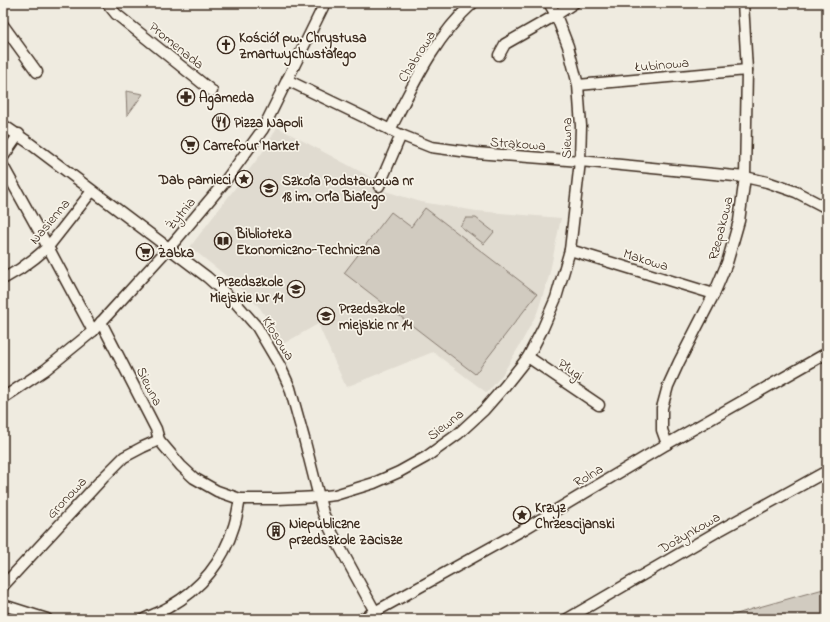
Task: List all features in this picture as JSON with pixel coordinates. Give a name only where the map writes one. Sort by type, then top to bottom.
[{"type":"street","name":"Promenada","points":[[107,3],[116,14],[212,91]]},
{"type":"street","name":"Żytnia","points":[[3,398],[45,370],[93,331],[169,248],[224,184],[261,134],[325,3]]},
{"type":"street","name":"Chabrowa","points":[[390,130],[419,74],[434,51],[456,21],[473,3]]},
{"type":"street","name":"Siewna","points":[[101,322],[156,429],[159,440],[181,466],[194,478],[217,490],[240,499],[318,498],[335,495],[399,472],[458,434],[484,410],[528,357],[556,298],[570,250],[580,161],[582,126],[578,85],[568,46],[556,15],[549,3]]},
{"type":"street","points":[[499,55],[505,44],[574,3]]},
{"type":"street","name":"Rzepakowa","points":[[667,444],[662,430],[662,408],[668,386],[714,294],[727,263],[739,221],[745,177],[747,70],[743,3]]},
{"type":"street","points":[[3,25],[37,72]]},
{"type":"street","name":"Łubinowa","points":[[578,85],[747,70]]},
{"type":"street","name":"Strąkowa","points":[[288,80],[402,136],[431,147],[476,153],[580,161],[745,177],[796,192],[827,208]]},
{"type":"street","name":"Kłosowa","points":[[3,125],[18,134],[207,277],[235,302],[257,327],[272,351],[290,388],[323,513],[330,529],[377,615]]},
{"type":"street","points":[[3,157],[18,134]]},
{"type":"street","points":[[379,186],[402,136]]},
{"type":"street","points":[[3,166],[93,331]]},
{"type":"street","name":"Nasienna","points":[[3,279],[30,262],[48,247],[92,191]]},
{"type":"street","name":"Makowa","points":[[570,250],[714,294]]},
{"type":"street","name":"Rolna","points":[[362,619],[377,615],[667,444],[827,353]]},
{"type":"street","name":"Pługi","points":[[528,357],[599,405]]},
{"type":"street","name":"Gronowa","points":[[3,586],[124,457],[143,446],[159,440]]},
{"type":"street","name":"Dożynkowa","points":[[567,619],[720,530],[827,471]]},
{"type":"street","points":[[144,619],[168,608],[191,593],[209,575],[224,552],[235,526],[240,499]]},
{"type":"street","points":[[3,605],[47,619]]},
{"type":"shaded area","points":[[126,91],[143,94],[127,116]]},
{"type":"shaded area","points":[[277,127],[376,180],[371,186],[382,194],[385,191],[421,202],[477,211],[561,218],[549,276],[537,313],[502,375],[487,393],[433,352],[346,387],[318,324],[283,344],[260,308],[230,279],[190,247],[265,149]]},
{"type":"shaded area","points":[[425,208],[537,294],[475,374],[344,273],[391,212],[411,227]]},
{"type":"shaded area","points":[[466,218],[476,218],[494,232],[484,244],[460,226]]},
{"type":"shaded area","points":[[827,588],[827,619],[722,619],[752,609]]},
{"type":"place","name":"Kościół pw. Chrystusa Zmartwychwstałego","points":[[226,45]]},
{"type":"place","name":"Agameda","points":[[186,97]]},
{"type":"place","name":"Pizza Napoli","points":[[221,122]]},
{"type":"place","name":"Carrefour Market","points":[[190,145]]},
{"type":"place","name":"Dab pamieci","points":[[244,179]]},
{"type":"place","name":"Szkoła Podstawowa nr 18 im. Orła Białego","points":[[269,188]]},
{"type":"place","name":"Biblioteka Ekonomiczno-Techniczna","points":[[223,241]]},
{"type":"place","name":"Żabka","points":[[145,252]]},
{"type":"place","name":"Przedszkole Miejskie Nr 14","points":[[296,289]]},
{"type":"place","name":"Przedszkole miejskie nr 14","points":[[326,316]]},
{"type":"place","name":"Krzyz Chrzescijanski","points":[[522,515]]},
{"type":"place","name":"Niepubliczne przedszkole Zacisze","points":[[276,531]]}]
